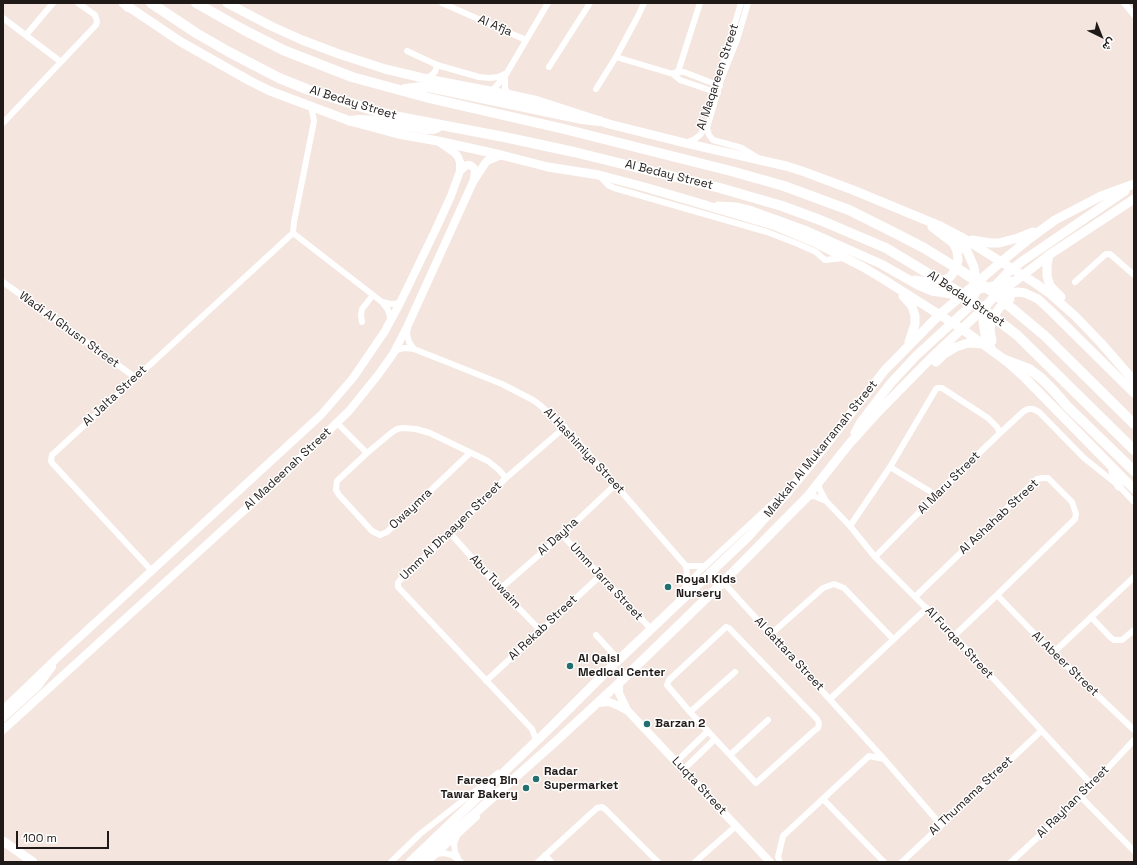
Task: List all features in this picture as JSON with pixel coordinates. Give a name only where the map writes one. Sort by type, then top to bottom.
[{"type":"highway","name":"Al Beday Street","points":[[151,3],[212,43],[279,78],[309,90],[399,117],[587,155],[720,188],[795,211],[841,228],[886,248],[967,297],[1017,335],[1134,450]]},
{"type":"highway","name":"Al Beday Street","points":[[196,3],[283,50],[352,77],[448,103],[564,129],[731,171],[771,182],[849,210],[924,248],[974,279],[1002,300],[1028,321],[1067,357],[1134,424]]},
{"type":"highway","points":[[401,90],[408,88],[429,87],[582,119],[599,121]]},
{"type":"highway","points":[[350,121],[372,121],[430,129],[442,125]]},
{"type":"highway","points":[[1005,360],[1029,369],[1041,378],[1067,406],[1134,471]]},
{"type":"main road","points":[[227,3],[271,26],[338,54],[403,74],[538,101],[599,121],[685,143],[786,166],[853,190],[940,226],[963,238],[1012,269],[1020,277],[1049,293],[1075,316],[1134,381]]},
{"type":"main road","name":"Al Beday Street","points":[[125,4],[180,42],[229,70],[270,91],[350,121],[398,134],[438,141],[548,167],[598,175],[776,226],[814,242],[942,312],[952,323],[1005,360],[1025,378],[1134,489]]},
{"type":"main road","points":[[993,351],[986,339],[982,321],[987,302],[994,286],[999,280],[1012,269],[1133,184]]},
{"type":"main road","name":"Makkah Al Mukarramah Street","points":[[410,862],[681,601],[708,569],[748,537],[811,464],[872,385],[942,312],[976,286],[1001,262],[1029,239],[1055,220],[1101,196],[1133,184]]},
{"type":"main road","name":"Makkah Al Mukarramah Street","points":[[420,862],[528,767],[619,683],[723,582],[807,497],[850,443],[987,302],[1049,255],[1133,200]]},
{"type":"main road","points":[[705,206],[737,207],[749,210],[807,230],[857,252],[932,291],[942,294],[965,293]]},
{"type":"main road","points":[[907,279],[933,283],[942,281],[953,273],[956,269],[958,260],[957,252],[953,244],[920,218]]},
{"type":"main road","points":[[963,238],[990,243],[999,243],[1030,234],[1055,220]]},
{"type":"main road","points":[[850,443],[861,422],[890,384],[916,356],[967,309],[970,303],[976,286],[974,267],[959,243],[940,226]]},
{"type":"main road","points":[[1049,255],[1047,276],[1050,286],[1094,330],[1101,343]]},
{"type":"main road","points":[[976,286],[994,286],[1020,277]]},
{"type":"main road","points":[[889,283],[908,300],[912,306],[915,316],[915,324],[908,346]]},
{"type":"main road","points":[[942,312],[970,303],[987,302],[1007,294],[1025,292],[1038,299],[1051,310],[1134,393]]},
{"type":"main road","points":[[1005,360],[998,354],[992,343],[990,330],[991,322],[1000,307],[1006,301],[1018,296],[1030,295]]},
{"type":"main road","points":[[898,393],[907,388],[944,354],[956,346],[968,343],[983,344]]},
{"type":"main road","points":[[1112,468],[1119,486]]},
{"type":"main road","points":[[708,569],[714,558]]},
{"type":"main road","points":[[3,841],[33,862]]},
{"type":"street","points":[[26,35],[53,3]]},
{"type":"street","points":[[3,123],[96,25],[96,18],[94,15],[78,3]]},
{"type":"street","name":"Al Afja","points":[[442,3],[526,40]]},
{"type":"street","points":[[492,91],[506,74],[548,3]]},
{"type":"street","points":[[549,66],[590,3]]},
{"type":"street","points":[[596,89],[616,56],[644,3]]},
{"type":"street","points":[[675,73],[700,3]]},
{"type":"street","name":"Al Maqareen Street","points":[[741,3],[718,85],[708,125],[708,132],[709,135],[716,141],[742,148],[764,161]]},
{"type":"street","name":"Al Maqareen Street","points":[[718,85],[737,40],[748,3]]},
{"type":"street","points":[[1124,3],[1134,14]]},
{"type":"street","points":[[3,18],[61,62]]},
{"type":"street","points":[[407,51],[436,68],[486,78],[498,77],[506,74]]},
{"type":"street","points":[[616,56],[675,73],[684,72],[718,85]]},
{"type":"street","points":[[427,79],[436,68]]},
{"type":"street","points":[[436,68],[439,82]]},
{"type":"street","points":[[675,73],[680,80],[716,93]]},
{"type":"street","points":[[506,74],[505,88],[511,95]]},
{"type":"street","name":"Al Maqareen Street","points":[[685,143],[695,139],[703,131],[716,93]]},
{"type":"street","points":[[311,106],[314,121],[293,233],[382,302],[388,310],[391,320]]},
{"type":"street","points":[[438,141],[455,153],[458,157],[460,162],[460,171]]},
{"type":"street","name":"Al Madeenah Street","points":[[3,730],[272,485],[349,411],[393,354],[408,325],[473,182],[488,161],[501,155]]},
{"type":"street","points":[[460,171],[467,165],[474,167],[475,175],[473,182]]},
{"type":"street","name":"Al Madeenah Street","points":[[3,710],[59,656],[321,415],[353,378],[385,331],[400,303],[451,196],[460,171]]},
{"type":"street","points":[[598,175],[608,185],[614,188],[767,232],[816,252],[826,260],[840,258],[847,259]]},
{"type":"street","name":"Al Jalta Street","points":[[152,571],[53,464],[51,461],[52,455],[293,233]]},
{"type":"street","points":[[1075,282],[1106,254],[1110,254],[1134,275]]},
{"type":"street","name":"Wadi Al Ghusn Street","points":[[3,282],[136,378]]},
{"type":"street","points":[[362,322],[362,309],[373,295]]},
{"type":"street","points":[[382,302],[391,304],[400,303]]},
{"type":"street","points":[[408,325],[407,334],[409,342],[414,349]]},
{"type":"street","points":[[393,354],[406,348],[414,349]]},
{"type":"street","name":"Al Hashimiya Street","points":[[414,349],[502,384],[541,406],[565,427],[686,566]]},
{"type":"street","points":[[850,526],[890,467],[937,388],[942,388],[988,418],[997,427],[1000,433]]},
{"type":"street","name":"Al Maru Street","points":[[875,557],[1000,433],[1028,409],[1033,409],[1039,412],[1084,458],[1119,486]]},
{"type":"street","points":[[337,423],[367,453]]},
{"type":"street","name":"Umm Al Dhaayen Street","points":[[532,729],[398,585],[400,580],[506,478],[565,427]]},
{"type":"street","name":"Owaymra","points":[[470,453],[387,532],[380,535],[372,531],[336,490],[336,484],[340,478],[367,453],[391,433],[397,429],[403,428],[416,429],[430,433],[488,461],[506,478]]},
{"type":"street","points":[[890,467],[936,495]]},
{"type":"street","name":"Al Ashahab Street","points":[[915,597],[1034,481],[1048,478],[1072,502],[1076,514],[1075,519],[954,636]]},
{"type":"street","name":"Al Furqan Street","points":[[818,483],[826,501],[850,526],[875,557],[954,636],[1092,785]]},
{"type":"street","name":"Al Dayha","points":[[500,589],[562,535],[616,484]]},
{"type":"street","points":[[1119,486],[1134,502]]},
{"type":"street","points":[[714,558],[764,511],[788,492]]},
{"type":"street","points":[[807,497],[814,496],[826,501]]},
{"type":"street","name":"Abu Tuwaim","points":[[450,533],[500,589],[541,631]]},
{"type":"street","name":"Umm Jarra Street","points":[[562,535],[651,630]]},
{"type":"street","points":[[688,583],[686,566],[708,569]]},
{"type":"street","points":[[681,601],[684,589],[688,583],[708,569]]},
{"type":"street","name":"Al Rekab Street","points":[[486,681],[600,576]]},
{"type":"street","points":[[1053,653],[1134,577]]},
{"type":"street","name":"Al Gattara Street","points":[[723,582],[830,699],[927,608]]},
{"type":"street","points":[[771,634],[823,588],[834,584],[844,588],[893,639]]},
{"type":"street","name":"Al Abeer Street","points":[[997,595],[1053,653],[1134,730]]},
{"type":"street","points":[[1091,618],[1114,640],[1122,640],[1134,630]]},
{"type":"street","points":[[727,627],[817,719],[818,728],[756,783],[690,712],[667,685],[667,682],[724,628],[727,627]]},
{"type":"street","points":[[596,635],[619,660]]},
{"type":"street","points":[[3,718],[43,680],[59,656]]},
{"type":"street","points":[[690,712],[736,672]]},
{"type":"street","name":"Luqta Street","points":[[619,683],[619,693],[627,710],[770,862]]},
{"type":"street","points":[[830,699],[941,825]]},
{"type":"street","name":"Luqta Street","points":[[598,702],[609,702],[627,710]]},
{"type":"street","points":[[730,756],[768,720]]},
{"type":"street","points":[[535,743],[535,737],[532,729],[549,729]]},
{"type":"street","points":[[676,762],[708,730]]},
{"type":"street","name":"Al Thumama Street","points":[[902,862],[1041,731]]},
{"type":"street","points":[[683,770],[715,739]]},
{"type":"street","name":"Al Rayhan Street","points":[[1011,862],[1081,797],[1134,740]]},
{"type":"street","points":[[780,862],[778,857],[783,836],[869,756],[884,759]]},
{"type":"street","points":[[391,862],[420,834],[491,778],[512,764]]},
{"type":"street","points":[[428,862],[509,788],[515,777]]},
{"type":"street","points":[[1081,797],[1134,851]]},
{"type":"street","points":[[823,799],[884,862]]},
{"type":"street","points":[[538,862],[597,808],[602,807],[606,809],[658,862]]},
{"type":"street","points":[[695,862],[736,826]]},
{"type":"street","points":[[457,835],[454,848],[460,861]]},
{"type":"street","points":[[437,854],[444,853],[452,855],[460,861]]},
{"type":"street","points":[[545,855],[551,862]]},
{"type":"place","name":"Royal Kids Nursery","points":[[668,587]]},
{"type":"place","name":"Al Qaisi Medical Center","points":[[570,666]]},
{"type":"place","name":"Barzan 2","points":[[647,724]]},
{"type":"place","name":"Radar Supermarket","points":[[536,779]]},
{"type":"place","name":"Fareeq Bin Tawar Bakery","points":[[526,788]]}]
